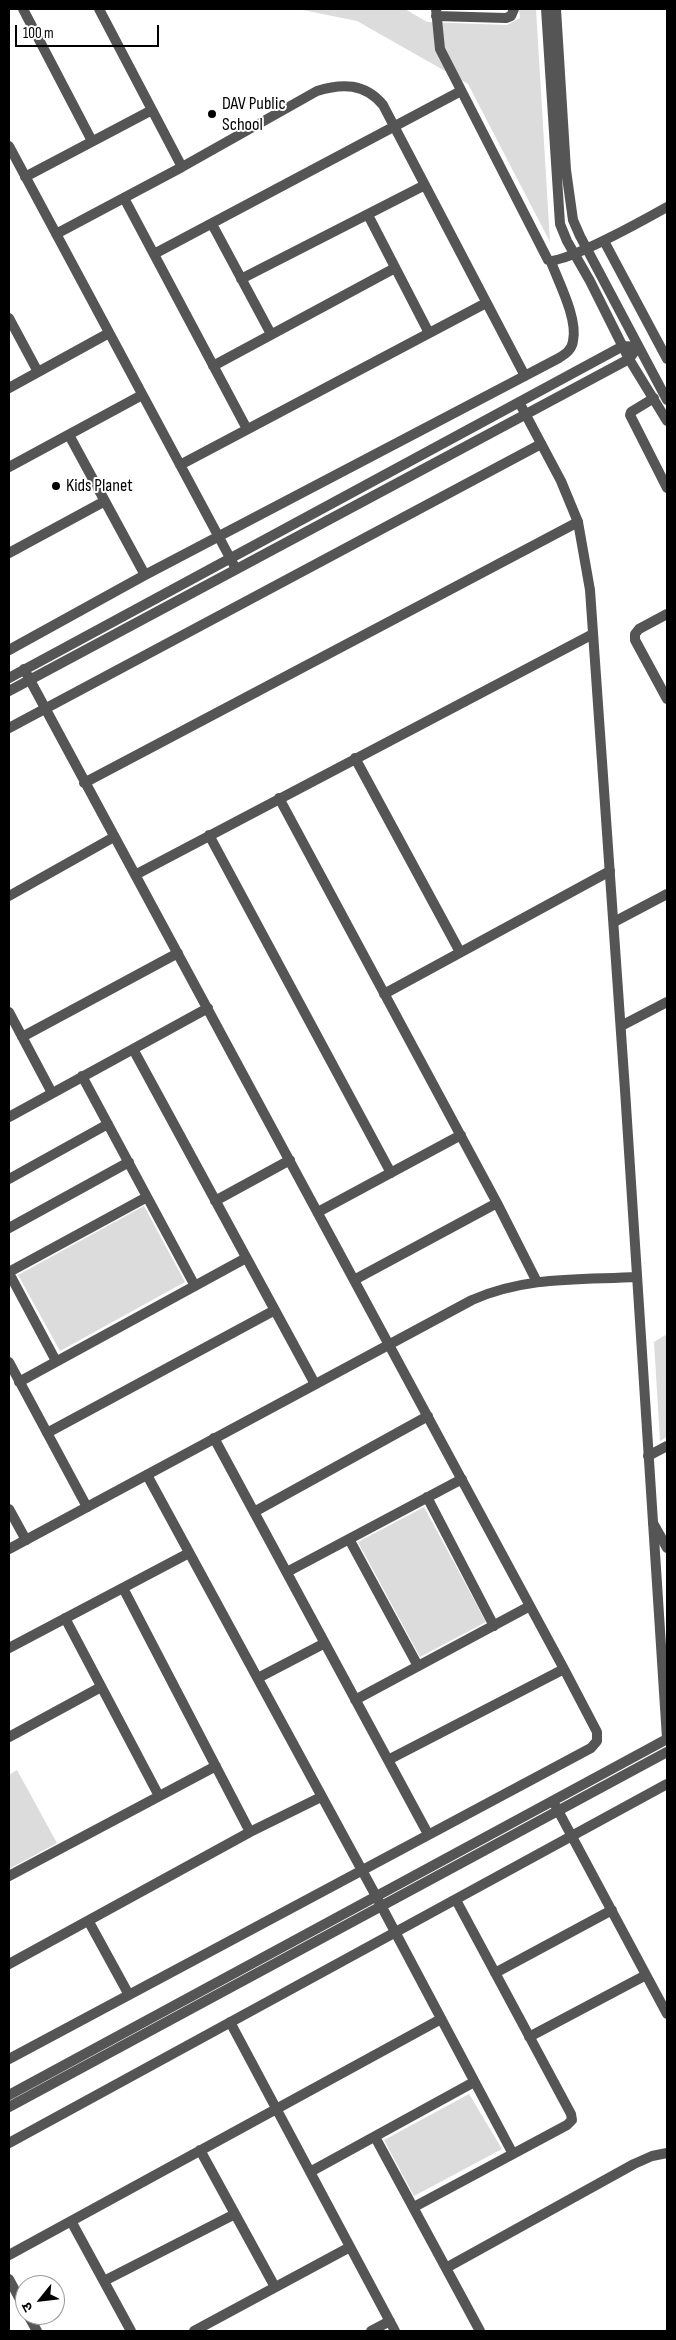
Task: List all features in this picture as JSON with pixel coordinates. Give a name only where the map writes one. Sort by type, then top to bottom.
[{"type":"street","points":[[23,9],[92,141]]},
{"type":"street","points":[[99,9],[182,167]]},
{"type":"street","points":[[9,650],[145,576],[525,376],[569,350],[573,341],[573,330],[568,308],[552,262],[544,255],[440,49],[436,16],[506,18],[511,16],[514,9]]},
{"type":"street","points":[[546,9],[560,224],[566,242],[629,359],[667,421]]},
{"type":"street","points":[[556,9],[569,197],[573,220],[667,400]]},
{"type":"street","points":[[56,234],[182,167],[317,91],[332,86],[363,88],[374,94],[383,105],[525,376]]},
{"type":"street","points":[[154,254],[461,91]]},
{"type":"street","points":[[25,176],[152,110]]},
{"type":"street","points":[[9,146],[236,570]]},
{"type":"street","points":[[242,279],[425,185]]},
{"type":"street","points":[[124,198],[247,430]]},
{"type":"street","points":[[552,262],[604,241],[667,207]]},
{"type":"street","points":[[368,214],[430,333]]},
{"type":"street","points":[[212,224],[270,334]]},
{"type":"street","points":[[604,241],[667,359]]},
{"type":"street","points":[[213,366],[395,268]]},
{"type":"street","points":[[180,465],[486,303]]},
{"type":"street","points":[[9,318],[38,372]]},
{"type":"street","points":[[9,388],[109,333]]},
{"type":"street","points":[[9,678],[623,346],[638,347]]},
{"type":"street","points":[[9,691],[629,359],[638,347]]},
{"type":"street","points":[[9,467],[142,395]]},
{"type":"street","points":[[654,398],[631,412],[630,415],[667,488]]},
{"type":"street","points":[[9,2107],[667,1738],[621,1026],[590,590],[578,522],[561,481],[519,402]]},
{"type":"street","points":[[69,434],[145,576]]},
{"type":"street","points":[[9,728],[541,444]]},
{"type":"street","points":[[9,553],[105,500]]},
{"type":"street","points":[[84,783],[578,522]]},
{"type":"street","points":[[667,614],[639,629],[635,634],[636,640],[667,699]]},
{"type":"street","points":[[135,875],[593,634]]},
{"type":"street","points":[[9,2059],[592,1748],[597,1741],[597,1732],[564,1669],[24,669]]},
{"type":"street","points":[[355,758],[460,952]]},
{"type":"street","points":[[279,798],[497,1203],[537,1282]]},
{"type":"street","points":[[209,835],[391,1173]]},
{"type":"street","points":[[9,896],[114,837]]},
{"type":"street","points":[[384,994],[610,871]]},
{"type":"street","points":[[614,922],[667,894]]},
{"type":"street","points":[[22,1037],[178,953]]},
{"type":"street","points":[[621,1026],[667,1002]]},
{"type":"street","points":[[9,1116],[208,1008]]},
{"type":"street","points":[[9,1012],[52,1093]]},
{"type":"street","points":[[134,1049],[315,1384]]},
{"type":"street","points":[[82,1076],[195,1286]]},
{"type":"street","points":[[9,1178],[108,1124]]},
{"type":"street","points":[[318,1212],[460,1136]]},
{"type":"street","points":[[215,1200],[290,1160]]},
{"type":"street","points":[[9,1228],[129,1162]]},
{"type":"street","points":[[56,1362],[9,1273],[147,1197]]},
{"type":"street","points":[[354,1280],[497,1203]]},
{"type":"street","points":[[19,1382],[246,1258]]},
{"type":"street","points":[[9,1549],[389,1344],[494,1290],[514,1284],[637,1277]]},
{"type":"street","points":[[47,1433],[274,1310]]},
{"type":"street","points":[[9,1362],[87,1507]]},
{"type":"street","points":[[254,1512],[428,1416]]},
{"type":"street","points":[[214,1438],[428,1834]]},
{"type":"street","points":[[648,1456],[667,1446]]},
{"type":"street","points":[[147,1475],[379,1901],[513,2154]]},
{"type":"street","points":[[287,1572],[462,1479]]},
{"type":"street","points":[[427,1497],[494,1626]]},
{"type":"street","points":[[9,1509],[26,1540]]},
{"type":"street","points":[[653,1523],[667,1548]]},
{"type":"street","points":[[349,1539],[418,1666]]},
{"type":"street","points":[[9,1648],[189,1553]]},
{"type":"street","points":[[123,1588],[250,1832]]},
{"type":"street","points":[[355,1700],[530,1606]]},
{"type":"street","points":[[65,1618],[159,1796]]},
{"type":"street","points":[[258,1678],[325,1643]]},
{"type":"street","points":[[388,1760],[564,1669]]},
{"type":"street","points":[[9,1737],[102,1688]]},
{"type":"street","points":[[9,2095],[379,1901],[558,1811],[667,1752]]},
{"type":"street","points":[[9,1876],[216,1766]]},
{"type":"street","points":[[9,2143],[667,1784]]},
{"type":"street","points":[[9,1964],[89,1922],[250,1832],[321,1797]]},
{"type":"street","points":[[553,1801],[667,2014]]},
{"type":"street","points":[[414,2207],[567,2125],[572,2120],[571,2114],[456,1900]]},
{"type":"street","points":[[495,1973],[612,1910]]},
{"type":"street","points":[[89,1922],[129,1995]]},
{"type":"street","points":[[529,2038],[646,1975]]},
{"type":"street","points":[[9,2254],[441,2019]]},
{"type":"street","points":[[230,2022],[395,2331]]},
{"type":"street","points":[[310,2172],[474,2082]]},
{"type":"street","points":[[376,2137],[480,2331]]},
{"type":"street","points":[[200,2150],[275,2287]]},
{"type":"street","points":[[446,2268],[634,2164],[652,2156],[667,2153]]},
{"type":"street","points":[[104,2281],[235,2214]]},
{"type":"street","points":[[71,2221],[131,2331]]},
{"type":"street","points":[[194,2331],[350,2247]]},
{"type":"street","points":[[9,2279],[15,2290]]},
{"type":"street","points":[[371,2331],[390,2321]]},
{"type":"shaded area","points":[[298,9],[405,9],[427,22],[507,25],[520,18],[519,9],[536,9],[550,242],[468,84],[357,21]]},
{"type":"shaded area","points":[[144,1206],[185,1282],[60,1351],[18,1275]]},
{"type":"shaded area","points":[[667,1334],[667,1437],[660,1441],[654,1342]]},
{"type":"shaded area","points":[[424,1507],[486,1622],[420,1657],[358,1542]]},
{"type":"shaded area","points":[[17,1770],[57,1843],[9,1869],[9,1775]]},
{"type":"shaded area","points":[[469,2094],[502,2149],[414,2196],[384,2140]]},
{"type":"place","name":"DAV Public School","points":[[212,114]]},
{"type":"place","name":"Kids Planet","points":[[56,486]]}]
